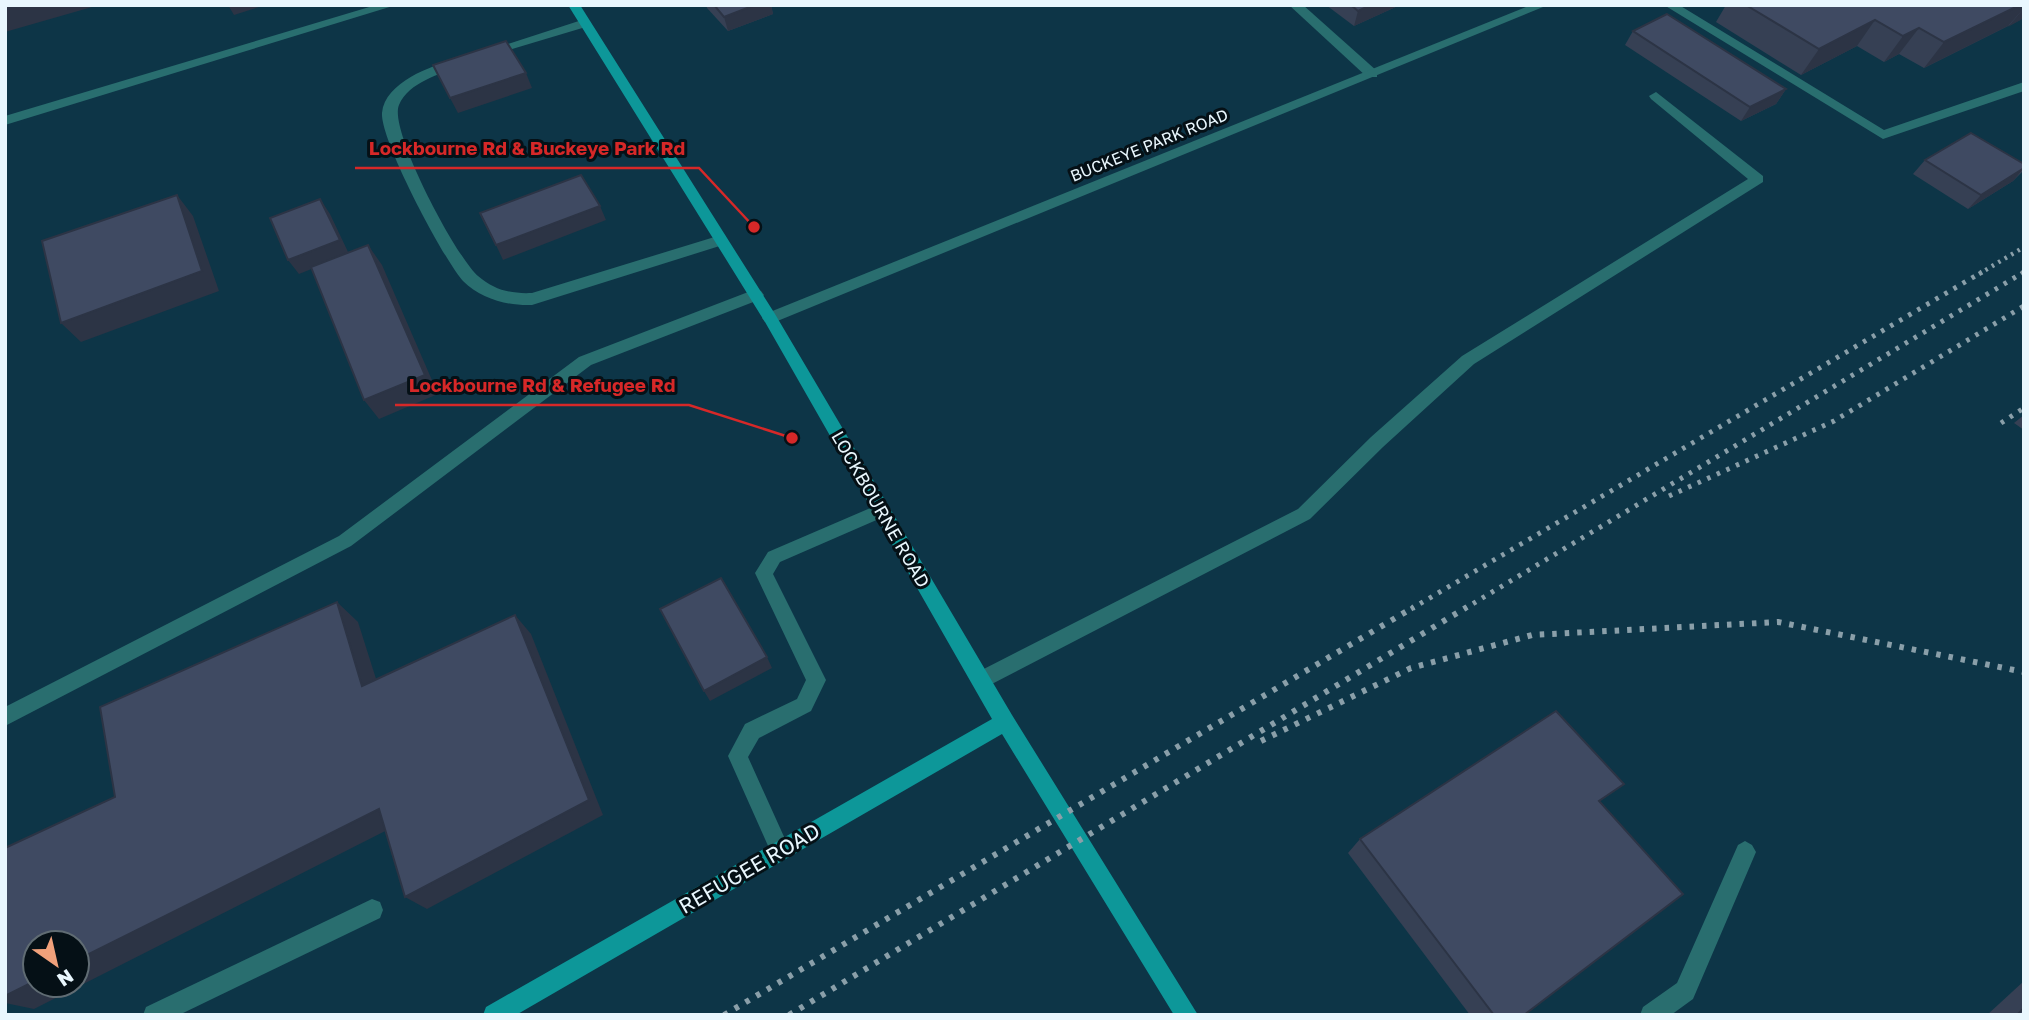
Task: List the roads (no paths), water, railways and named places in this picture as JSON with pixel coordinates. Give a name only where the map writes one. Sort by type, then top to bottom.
[{"type":"main road","name":"LOCKBOURNE ROAD","points":[[574,5],[770,318],[1005,722],[1187,1015]]},
{"type":"main road","name":"REFUGEE ROAD","points":[[494,1015],[1005,722]]},
{"type":"street","points":[[5,121],[390,5]]},
{"type":"street","points":[[1295,5],[1372,74]]},
{"type":"street","name":"BUCKEYE PARK ROAD","points":[[770,318],[1542,5]]},
{"type":"street","points":[[1670,5],[1883,135],[2024,86]]},
{"type":"street","points":[[585,23],[472,57],[414,82],[399,93],[389,111],[389,123],[402,159],[466,274],[486,291],[511,300],[532,299],[721,240]]},
{"type":"street","points":[[981,680],[1304,514],[1377,442],[1468,360],[1758,179],[1656,96]]},
{"type":"street","points":[[5,716],[345,541],[585,361],[756,295]]},
{"type":"street","points":[[780,850],[738,756],[752,731],[804,705],[816,680],[764,573],[774,557],[882,510]]},
{"type":"street","points":[[1651,1015],[1685,991],[1745,852]]},
{"type":"street","points":[[154,1015],[373,911]]},
{"type":"railway","points":[[1979,274],[2024,247]]},
{"type":"railway","points":[[1411,609],[1982,272]]},
{"type":"railway","points":[[1464,609],[2024,272],[2021,274]]},
{"type":"railway","points":[[1669,496],[1834,421],[2024,306]]},
{"type":"railway","points":[[2001,423],[2024,408]]},
{"type":"railway","points":[[724,1015],[1414,607]]},
{"type":"railway","points":[[789,1015],[1467,607]]},
{"type":"railway","points":[[1261,741],[1411,668],[1532,635],[1778,622],[2024,672]]},
{"type":"place","name":"Lockbourne Rd & Buckeye Park Rd","points":[[754,227]]},
{"type":"place","name":"Lockbourne Rd & Refugee Rd","points":[[792,438]]}]
